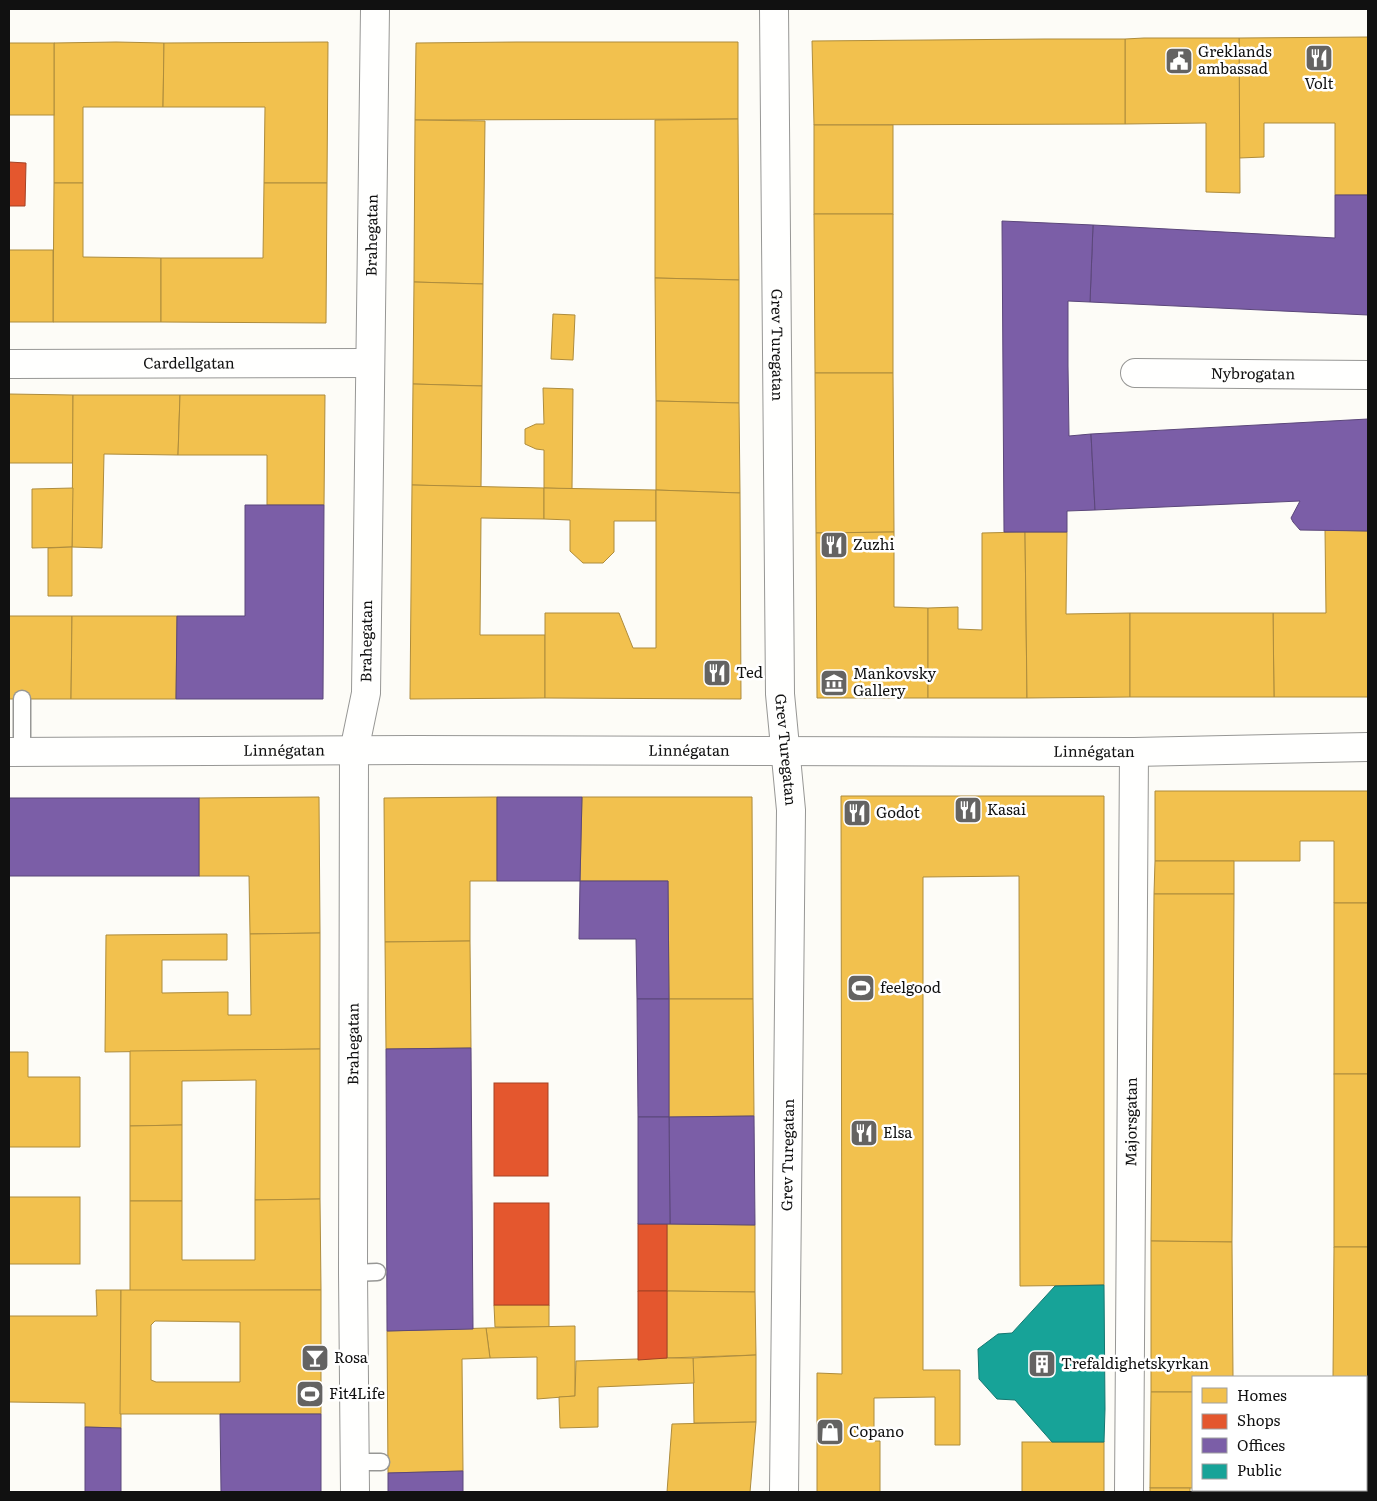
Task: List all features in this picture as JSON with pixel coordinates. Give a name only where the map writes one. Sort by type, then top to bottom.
[{"type":"street","name":"Brahegatan","points":[[355,1492],[365,1272],[354,751],[366,693],[375,9]]},
{"type":"street","name":"Grev Turegatan","points":[[774,9],[780,694],[791,810],[784,1492]]},
{"type":"street","name":"Cardellgatan","points":[[9,364],[370,363]]},
{"type":"street","name":"Nybrogatan","points":[[1136,373],[1368,375]]},
{"type":"street","name":"Linnégatan","points":[[15,752],[786,750],[1134,752],[1368,747]]},
{"type":"street","name":"Majorsgatan","points":[[1129,1492],[1134,752]]},
{"type":"lane","points":[[15,752],[22,699]]},
{"type":"lane","points":[[355,1462],[381,1462]]},
{"type":"building: Homes","points":[[1368,37],[1368,195],[1335,195],[1335,123],[1264,123],[1264,157],[1239,158],[1239,38]]},
{"type":"building: Homes","points":[[1239,38],[1240,193],[1206,192],[1206,123],[1125,124],[1125,39]]},
{"type":"building: Homes","points":[[1125,39],[1125,124],[814,125],[812,41]]},
{"type":"building: Homes","points":[[328,42],[327,183],[264,183],[265,107],[163,107],[164,43]]},
{"type":"building: Homes","points":[[738,42],[738,119],[415,120],[416,43]]},
{"type":"building: Homes","points":[[9,43],[54,43],[54,115],[9,115]]},
{"type":"building: Homes","points":[[54,43],[164,43],[163,107],[83,107],[83,183],[54,183]]},
{"type":"building: Homes","points":[[738,119],[739,280],[655,278],[655,120]]},
{"type":"building: Homes","points":[[415,120],[485,121],[483,284],[414,282]]},
{"type":"building: Homes","points":[[814,125],[893,125],[893,214],[814,214]]},
{"type":"building: Homes","points":[[54,183],[83,183],[83,257],[161,258],[161,322],[53,322]]},
{"type":"building: Homes","points":[[264,183],[327,183],[326,323],[161,322],[161,258],[263,258]]},
{"type":"building: Homes","points":[[814,214],[893,214],[893,373],[815,373]]},
{"type":"building: Homes","points":[[9,250],[53,250],[53,322],[9,322]]},
{"type":"building: Homes","points":[[655,278],[739,280],[739,403],[656,401]]},
{"type":"building: Homes","points":[[414,282],[483,284],[482,386],[413,384]]},
{"type":"building: Homes","points":[[553,314],[575,315],[573,360],[551,359]]},
{"type":"building: Homes","points":[[815,373],[893,373],[894,532],[816,533]]},
{"type":"building: Homes","points":[[413,384],[482,386],[481,487],[412,485]]},
{"type":"building: Homes","points":[[543,388],[573,389],[572,489],[544,488],[544,450],[525,444],[525,429],[536,424],[544,424]]},
{"type":"building: Homes","points":[[9,394],[73,395],[73,463],[9,463]]},
{"type":"building: Homes","points":[[73,395],[180,395],[178,455],[104,454],[102,548],[72,547]]},
{"type":"building: Homes","points":[[180,395],[325,395],[324,505],[267,505],[267,455],[178,455]]},
{"type":"building: Homes","points":[[656,401],[739,403],[740,493],[656,490]]},
{"type":"building: Homes","points":[[412,485],[544,488],[544,519],[481,518],[480,635],[545,635],[545,698],[410,699]]},
{"type":"building: Homes","points":[[73,488],[72,547],[32,548],[32,489]]},
{"type":"building: Homes","points":[[544,488],[656,490],[656,521],[614,521],[614,552],[603,563],[583,563],[570,551],[570,520],[544,519]]},
{"type":"building: Homes","points":[[656,490],[740,493],[741,699],[545,698],[545,613],[619,613],[633,648],[656,648]]},
{"type":"building: Homes","points":[[1325,530],[1368,531],[1368,697],[1274,697],[1273,613],[1326,613]]},
{"type":"building: Homes","points":[[894,532],[894,607],[928,608],[928,698],[817,698],[816,533]]},
{"type":"building: Homes","points":[[1025,532],[1027,698],[928,698],[928,608],[958,607],[958,629],[982,630],[982,533]]},
{"type":"building: Homes","points":[[1025,532],[1067,532],[1066,614],[1130,613],[1130,697],[1027,698]]},
{"type":"building: Homes","points":[[72,547],[72,596],[48,596],[48,548]]},
{"type":"building: Homes","points":[[1130,613],[1273,613],[1274,697],[1130,697]]},
{"type":"building: Homes","points":[[9,616],[72,616],[71,699],[9,699]]},
{"type":"building: Homes","points":[[72,616],[177,616],[176,699],[71,699]]},
{"type":"building: Homes","points":[[1155,791],[1368,791],[1368,903],[1334,903],[1334,841],[1300,841],[1300,861],[1155,861]]},
{"type":"building: Homes","points":[[841,796],[1104,796],[1104,1285],[1020,1286],[1019,876],[923,877],[923,1370],[960,1370],[960,1445],[935,1445],[935,1397],[874,1398],[874,1441],[880,1441],[880,1492],[817,1492],[817,1373],[842,1374]]},
{"type":"building: Homes","points":[[319,797],[320,933],[250,934],[249,876],[199,876],[199,798]]},
{"type":"building: Homes","points":[[497,797],[497,881],[470,881],[470,941],[385,942],[384,798]]},
{"type":"building: Homes","points":[[582,797],[752,797],[753,999],[669,999],[668,881],[580,881]]},
{"type":"building: Homes","points":[[1155,861],[1234,861],[1234,894],[1154,894]]},
{"type":"building: Homes","points":[[1154,894],[1234,894],[1232,1242],[1151,1241]]},
{"type":"building: Homes","points":[[1334,903],[1368,903],[1368,1074],[1334,1074]]},
{"type":"building: Homes","points":[[320,933],[320,1049],[105,1052],[106,935],[227,934],[227,960],[162,960],[162,993],[228,992],[228,1015],[251,1015],[250,934]]},
{"type":"building: Homes","points":[[470,941],[471,1048],[386,1049],[385,942]]},
{"type":"building: Homes","points":[[669,999],[753,999],[754,1116],[669,1117]]},
{"type":"building: Homes","points":[[320,1049],[320,1199],[255,1200],[256,1080],[182,1081],[182,1125],[130,1126],[130,1051]]},
{"type":"building: Homes","points":[[9,1052],[28,1052],[28,1077],[80,1077],[80,1147],[9,1147]]},
{"type":"building: Homes","points":[[1334,1074],[1368,1074],[1368,1247],[1334,1247]]},
{"type":"building: Homes","points":[[182,1125],[182,1201],[130,1201],[130,1126]]},
{"type":"building: Homes","points":[[9,1197],[80,1197],[80,1264],[9,1264]]},
{"type":"building: Homes","points":[[320,1199],[321,1290],[130,1291],[130,1201],[182,1201],[182,1260],[255,1260],[255,1200]]},
{"type":"building: Homes","points":[[667,1224],[755,1225],[755,1292],[667,1291]]},
{"type":"building: Homes","points":[[1151,1241],[1232,1242],[1233,1376],[1192,1376],[1192,1392],[1151,1392]]},
{"type":"building: Homes","points":[[1334,1247],[1368,1247],[1368,1413],[1367,1376],[1333,1376]]},
{"type":"building: Homes","points":[[96,1290],[121,1290],[121,1428],[85,1427],[85,1403],[9,1402],[9,1316],[97,1316]]},
{"type":"building: Homes","points":[[121,1290],[321,1290],[321,1414],[120,1414]],"holes":[[[155,1321],[240,1322],[240,1382],[156,1382],[151,1380],[151,1325]]]},
{"type":"building: Homes","points":[[667,1291],[755,1292],[756,1355],[667,1358]]},
{"type":"building: Homes","points":[[494,1305],[549,1305],[549,1327],[495,1327]]},
{"type":"building: Homes","points":[[575,1326],[575,1396],[537,1399],[537,1357],[490,1358],[486,1328]]},
{"type":"building: Homes","points":[[486,1328],[490,1358],[462,1359],[463,1471],[388,1473],[387,1331]]},
{"type":"building: Homes","points":[[756,1355],[756,1422],[694,1423],[693,1358]]},
{"type":"building: Homes","points":[[693,1358],[694,1383],[598,1387],[598,1427],[560,1428],[559,1397],[575,1396],[576,1361]]},
{"type":"building: Homes","points":[[1151,1392],[1192,1392],[1192,1488],[1150,1488]]},
{"type":"building: Homes","points":[[1368,1413],[1368,1492],[1333,1492],[1367,1491]]},
{"type":"building: Homes","points":[[756,1422],[750,1492],[667,1492],[672,1424]]},
{"type":"building: Homes","points":[[1022,1442],[1104,1442],[1104,1492],[1022,1492]]},
{"type":"building: Homes","points":[[1150,1488],[1190,1488],[1190,1492],[1150,1492]]},
{"type":"building: Shops","points":[[9,162],[26,163],[25,206],[9,206]]},
{"type":"building: Shops","points":[[494,1083],[548,1083],[548,1176],[494,1176]]},
{"type":"building: Shops","points":[[494,1203],[549,1203],[549,1305],[494,1305]]},
{"type":"building: Shops","points":[[638,1224],[667,1224],[667,1291],[638,1291]]},
{"type":"building: Shops","points":[[638,1291],[667,1291],[667,1358],[638,1360]]},
{"type":"building: Offices","points":[[1335,195],[1368,195],[1368,315],[1090,302],[1093,225],[1335,238]]},
{"type":"building: Offices","points":[[1002,221],[1093,225],[1090,302],[1068,301],[1068,366],[1069,436],[1091,434],[1095,510],[1067,511],[1067,532],[1004,532]]},
{"type":"building: Offices","points":[[1368,419],[1368,531],[1300,530],[1291,518],[1300,501],[1095,510],[1091,434]]},
{"type":"building: Offices","points":[[245,505],[324,505],[323,699],[176,699],[177,616],[245,616]]},
{"type":"building: Offices","points":[[497,797],[582,797],[580,881],[497,881]]},
{"type":"building: Offices","points":[[9,798],[199,798],[199,876],[9,876]]},
{"type":"building: Offices","points":[[580,881],[668,881],[669,999],[637,999],[636,939],[579,939]]},
{"type":"building: Offices","points":[[637,999],[669,999],[669,1117],[638,1117]]},
{"type":"building: Offices","points":[[471,1048],[473,1329],[387,1331],[386,1049]]},
{"type":"building: Offices","points":[[754,1116],[755,1225],[670,1224],[669,1117]]},
{"type":"building: Offices","points":[[638,1117],[669,1117],[670,1224],[638,1224]]},
{"type":"building: Offices","points":[[220,1414],[321,1414],[321,1492],[221,1492]]},
{"type":"building: Offices","points":[[85,1427],[121,1428],[121,1492],[85,1492]]},
{"type":"building: Offices","points":[[463,1471],[463,1492],[388,1492],[388,1473]]},
{"type":"building: Public","name":"Trefaldighetskyrkan","points":[[1104,1285],[1104,1442],[1052,1442],[1015,1400],[997,1399],[979,1379],[978,1349],[998,1334],[1012,1333],[1055,1286]]},
{"type":"place","name":"Volt","points":[[1319,58]]},
{"type":"place","name":"Greklands ambassad","points":[[1179,61]]},
{"type":"place","name":"Zuzhi","points":[[834,545]]},
{"type":"place","name":"Ted","points":[[717,673]]},
{"type":"place","name":"Mankovsky Gallery","points":[[834,683]]},
{"type":"place","name":"Kasai","points":[[968,810]]},
{"type":"place","name":"Godot","points":[[857,813]]},
{"type":"place","name":"feelgood","points":[[861,988]]},
{"type":"place","name":"Elsa","points":[[864,1133]]},
{"type":"place","name":"Rosa","points":[[315,1358]]},
{"type":"place","name":"Trefaldighetskyrkan","points":[[1042,1364]]},
{"type":"place","name":"Fit4Life","points":[[310,1394]]},
{"type":"place","name":"Copano","points":[[830,1432]]}]
